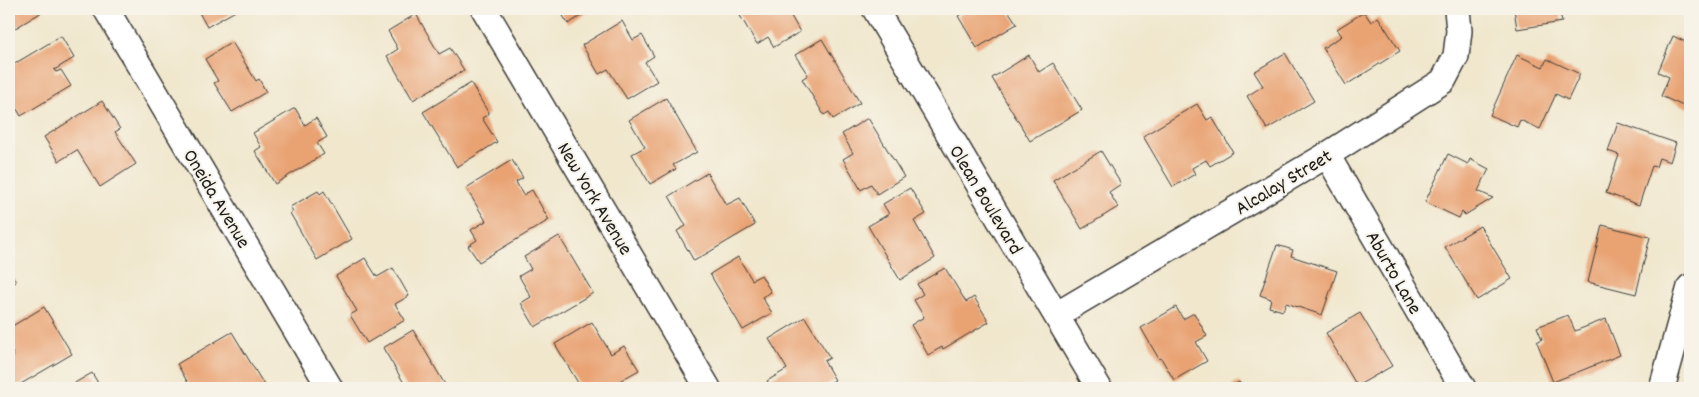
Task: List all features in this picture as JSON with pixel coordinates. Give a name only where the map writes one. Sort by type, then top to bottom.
[{"type":"street","name":"Oneida Avenue","points":[[106,9],[330,388]]},
{"type":"street","name":"New York Avenue","points":[[484,9],[708,388]]},
{"type":"street","name":"Olean Boulevard","points":[[875,9],[1099,388]]},
{"type":"street","name":"Alcalay Street","points":[[1056,315],[1326,156],[1442,81],[1456,56],[1459,31],[1457,9]]},
{"type":"street","name":"Aburto Lane","points":[[1326,156],[1463,388]]},
{"type":"street","points":[[1662,388],[1690,287]]},
{"type":"building","points":[[9,9],[41,9],[42,12],[9,32]]},
{"type":"building","points":[[197,9],[239,9],[207,27]]},
{"type":"building","points":[[559,9],[592,9],[568,24]]},
{"type":"building","points":[[736,9],[787,9],[800,32],[774,47],[768,37],[757,44]]},
{"type":"building","points":[[970,9],[1007,9],[1017,24],[977,48],[958,16]]},
{"type":"building","points":[[1514,9],[1559,9],[1562,22],[1517,29]]},
{"type":"building","points":[[1364,12],[1371,22],[1378,17],[1400,51],[1346,85],[1323,48],[1342,36],[1337,29]]},
{"type":"building","points":[[416,14],[439,54],[450,48],[464,70],[413,100],[387,56],[398,49],[388,31]]},
{"type":"building","points":[[622,21],[633,40],[642,35],[654,56],[645,62],[657,81],[627,99],[608,69],[599,74],[582,45]]},
{"type":"building","points":[[61,36],[74,58],[54,70],[56,72],[61,70],[71,86],[21,116],[9,96],[9,67]]},
{"type":"building","points":[[1673,36],[1690,44],[1690,109],[1661,96],[1669,77],[1658,72]]},
{"type":"building","points":[[822,39],[860,103],[833,119],[829,112],[824,115],[802,79],[808,75],[795,55]]},
{"type":"building","points":[[232,42],[256,81],[259,79],[266,92],[232,112],[214,83],[218,81],[205,59]]},
{"type":"building","points":[[1285,53],[1314,101],[1267,129],[1247,96],[1263,86],[1254,72]]},
{"type":"building","points":[[1029,55],[1039,72],[1053,63],[1082,110],[1030,141],[992,78]]},
{"type":"building","points":[[1517,55],[1543,67],[1547,59],[1580,74],[1568,100],[1556,94],[1540,129],[1520,120],[1517,127],[1490,115]]},
{"type":"building","points":[[471,83],[489,114],[482,118],[497,142],[457,167],[423,112]]},
{"type":"building","points":[[666,98],[697,152],[673,165],[676,169],[650,184],[632,154],[645,147],[629,120]]},
{"type":"building","points":[[102,101],[120,129],[115,132],[136,164],[100,187],[77,150],[59,161],[44,137]]},
{"type":"building","points":[[1197,104],[1207,120],[1212,117],[1233,152],[1210,166],[1206,160],[1192,168],[1195,174],[1173,187],[1143,136]]},
{"type":"building","points":[[295,108],[305,125],[316,118],[327,137],[317,143],[324,154],[275,184],[255,151],[261,147],[253,133]]},
{"type":"building","points":[[868,118],[904,177],[877,194],[871,184],[861,190],[843,159],[853,153],[842,134]]},
{"type":"building","points":[[1618,123],[1676,143],[1670,162],[1659,158],[1656,167],[1652,166],[1639,205],[1606,193],[1619,155],[1608,151]]},
{"type":"building","points":[[1101,151],[1121,184],[1109,192],[1118,207],[1082,229],[1053,180]]},
{"type":"building","points":[[1448,154],[1468,164],[1470,159],[1489,169],[1478,191],[1493,198],[1465,215],[1462,212],[1459,218],[1425,202]]},
{"type":"building","points":[[512,160],[523,178],[516,182],[523,195],[532,190],[549,220],[479,262],[468,246],[477,240],[471,230],[486,221],[466,188]]},
{"type":"building","points":[[707,173],[726,205],[740,198],[755,225],[694,261],[677,231],[686,226],[669,196]]},
{"type":"building","points":[[910,188],[926,214],[914,221],[935,258],[900,280],[868,226],[889,214],[883,204]]},
{"type":"building","points":[[318,191],[320,194],[324,191],[352,239],[317,260],[290,213],[293,211],[290,207]]},
{"type":"building","points":[[1602,225],[1650,237],[1636,294],[1588,282]]},
{"type":"building","points":[[1480,226],[1512,279],[1477,300],[1445,247]]},
{"type":"building","points":[[559,236],[593,293],[535,327],[521,303],[531,297],[519,276],[531,269],[524,257]]},
{"type":"building","points":[[1277,245],[1293,250],[1291,256],[1337,271],[1322,315],[1286,303],[1283,311],[1269,307],[1271,299],[1260,295]]},
{"type":"building","points":[[738,257],[752,280],[761,275],[771,292],[762,297],[772,313],[743,330],[710,274]]},
{"type":"building","points":[[365,258],[377,277],[393,268],[409,296],[395,304],[405,320],[367,343],[350,315],[357,311],[336,276]]},
{"type":"building","points":[[945,268],[966,302],[974,297],[989,322],[943,349],[942,347],[928,355],[911,325],[924,317],[914,300],[923,294],[917,284]]},
{"type":"building","points":[[9,270],[16,282],[9,287]]},
{"type":"building","points":[[44,307],[72,354],[14,388],[9,380],[9,359],[14,356],[9,347],[9,328]]},
{"type":"building","points":[[1176,307],[1183,319],[1194,313],[1207,336],[1196,342],[1207,361],[1174,380],[1141,328]]},
{"type":"building","points":[[1360,313],[1392,366],[1357,386],[1326,333]]},
{"type":"building","points":[[1568,315],[1575,331],[1606,319],[1620,355],[1553,382],[1537,342],[1542,339],[1537,327]]},
{"type":"building","points":[[805,317],[830,358],[824,361],[835,380],[821,388],[771,388],[767,381],[787,369],[769,339]]},
{"type":"building","points":[[592,322],[611,354],[624,346],[639,370],[607,388],[581,388],[555,344]]},
{"type":"building","points":[[413,330],[447,388],[407,388],[383,348]]},
{"type":"building","points":[[232,332],[266,388],[191,388],[177,364]]},
{"type":"building","points":[[92,373],[101,388],[66,388]]},
{"type":"building","points":[[1239,382],[1243,388],[1228,388]]}]
